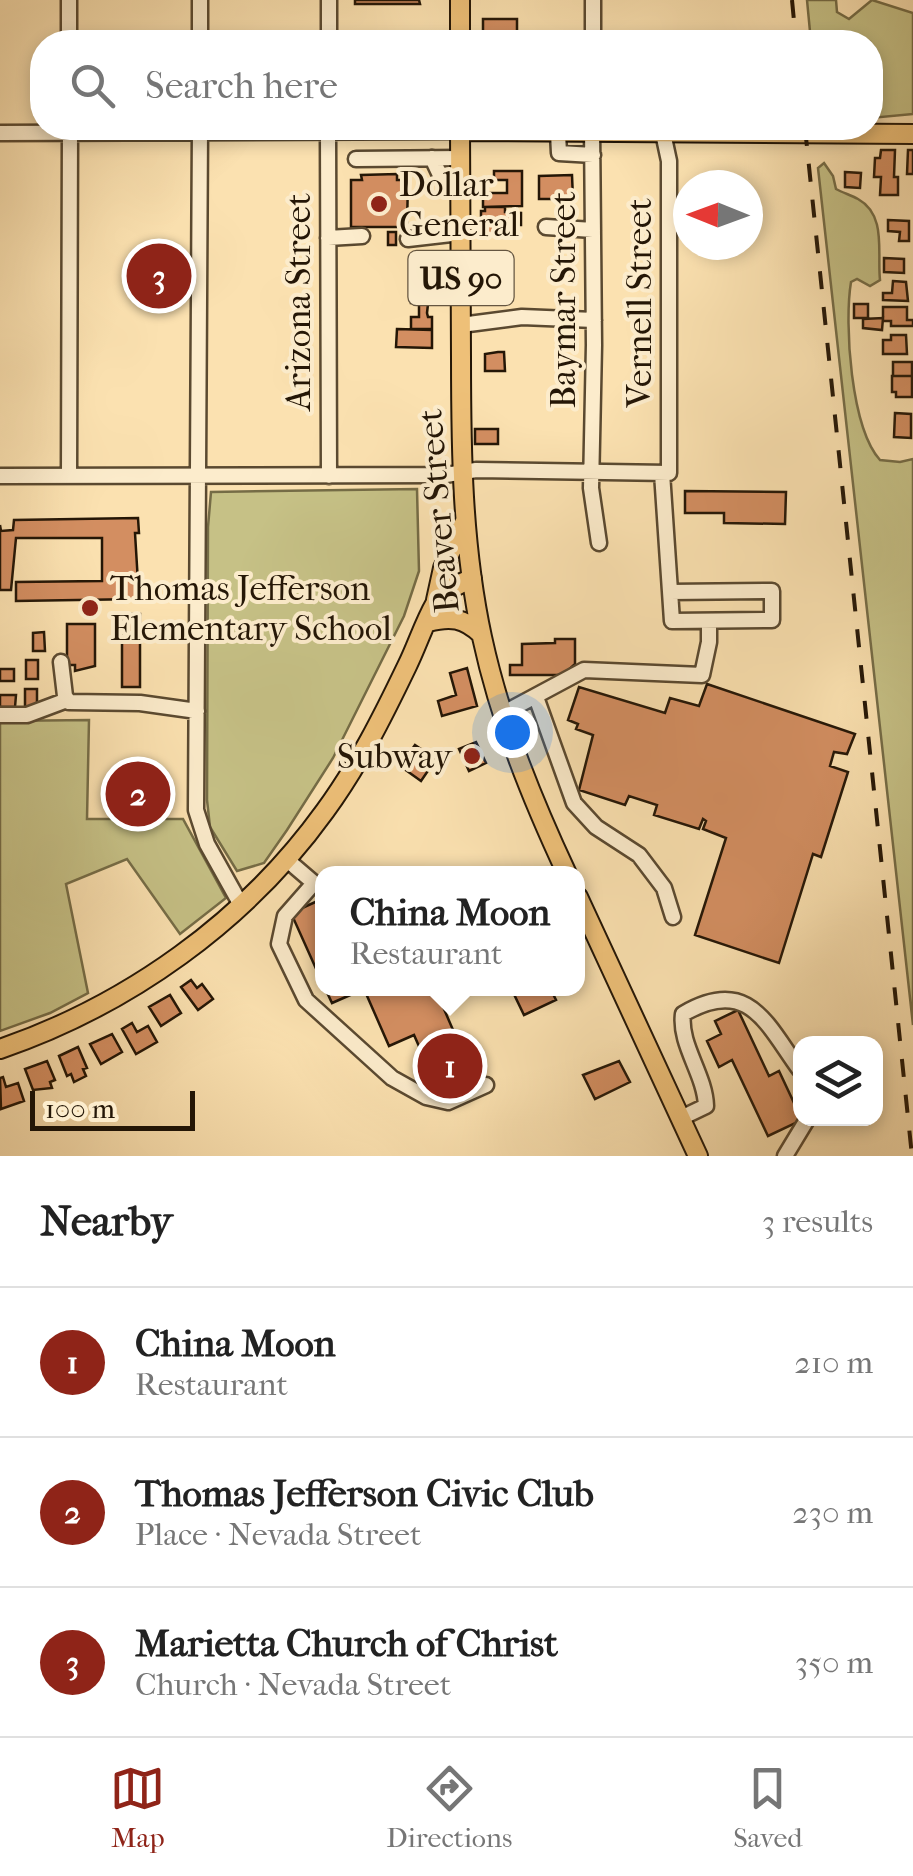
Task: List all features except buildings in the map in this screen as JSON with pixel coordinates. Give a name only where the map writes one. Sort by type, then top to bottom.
[{"type":"main road","points":[[460,0],[460,30]]},
{"type":"main road","points":[[883,134],[913,134]]},
{"type":"main road","name":"Beaver Street","points":[[460,140],[462,473],[472,578],[502,714],[532,798],[563,866]]},
{"type":"main road","points":[[0,1049],[66,1024],[170,964],[240,905],[286,859],[325,812],[390,703],[432,613],[443,568],[465,521]]},
{"type":"main road","points":[[432,613],[452,587],[472,578]]},
{"type":"main road","points":[[432,613],[462,619],[482,634]]},
{"type":"main road","points":[[585,911],[698,1156]]},
{"type":"street","points":[[69,0],[69,30]]},
{"type":"street","points":[[200,0],[200,30]]},
{"type":"street","points":[[329,0],[329,30]]},
{"type":"street","points":[[593,0],[593,30]]},
{"type":"street","points":[[0,133],[30,132]]},
{"type":"street","points":[[69,476],[70,140]]},
{"type":"street","points":[[200,140],[196,810],[207,844],[240,905]]},
{"type":"street","name":"Arizona Street","points":[[328,140],[329,476]]},
{"type":"street","points":[[382,140],[382,158]]},
{"type":"street","points":[[558,140],[559,153],[592,156]]},
{"type":"street","name":"Baymar Street","points":[[592,140],[591,488],[598,542]]},
{"type":"street","name":"Vernell Street","points":[[664,140],[669,161],[665,473],[670,592]]},
{"type":"street","points":[[356,159],[432,158],[460,166]]},
{"type":"street","points":[[546,228],[593,230]]},
{"type":"street","points":[[408,239],[460,233]]},
{"type":"street","points":[[328,238],[362,236]]},
{"type":"street","points":[[461,325],[522,317],[594,320]]},
{"type":"street","points":[[0,476],[665,473]]},
{"type":"street","points":[[772,591],[772,620],[672,621],[670,592],[772,591]]},
{"type":"street","points":[[502,714],[584,670],[702,675],[709,620]]},
{"type":"street","points":[[61,662],[66,700]]},
{"type":"street","points":[[536,697],[574,803],[596,827],[639,855],[664,888],[673,917]]},
{"type":"street","points":[[0,715],[27,715],[66,700],[140,703],[197,711]]},
{"type":"street","points":[[286,859],[314,883],[285,916],[279,944],[306,1000],[392,1078],[426,1097],[448,1102],[486,1085]]},
{"type":"street","points":[[681,1118],[706,1106],[706,1086],[682,1029],[683,1014],[690,1010],[716,1001],[748,1004],[762,1014],[793,1060]]},
{"type":"street","points":[[785,1156],[803,1126]]},
{"type":"shaded area","points":[[807,0],[836,0],[837,12],[849,19],[872,0],[913,13],[913,114],[883,117],[883,30],[810,30]]},
{"type":"shaded area","points":[[824,163],[836,189],[867,206],[879,235],[880,280],[870,286],[857,279],[851,282],[849,300],[849,348],[862,425],[880,460],[913,459],[913,1025],[818,168]]},
{"type":"shaded area","points":[[417,489],[419,571],[404,616],[333,758],[287,830],[264,863],[237,871],[210,827],[207,800],[211,492]]},
{"type":"shaded area","points":[[89,720],[87,819],[183,819],[226,898],[180,934],[127,859],[66,884],[88,993],[50,1013],[0,1031],[0,721]]},
{"type":"railway","points":[[792,0],[795,30]]},
{"type":"railway","points":[[806,140],[912,1156]]},
{"type":"place","name":"Dollar General","points":[[379,204]]},
{"type":"place","name":"Marietta Church of Christ","points":[[159,276]]},
{"type":"place","name":"Thomas Jefferson Elementary School","points":[[90,608]]},
{"type":"place","name":"Subway","points":[[472,756]]},
{"type":"place","name":"Thomas Jefferson Civic Club","points":[[138,794]]},
{"type":"place","name":"China Moon","points":[[450,1066]]}]
